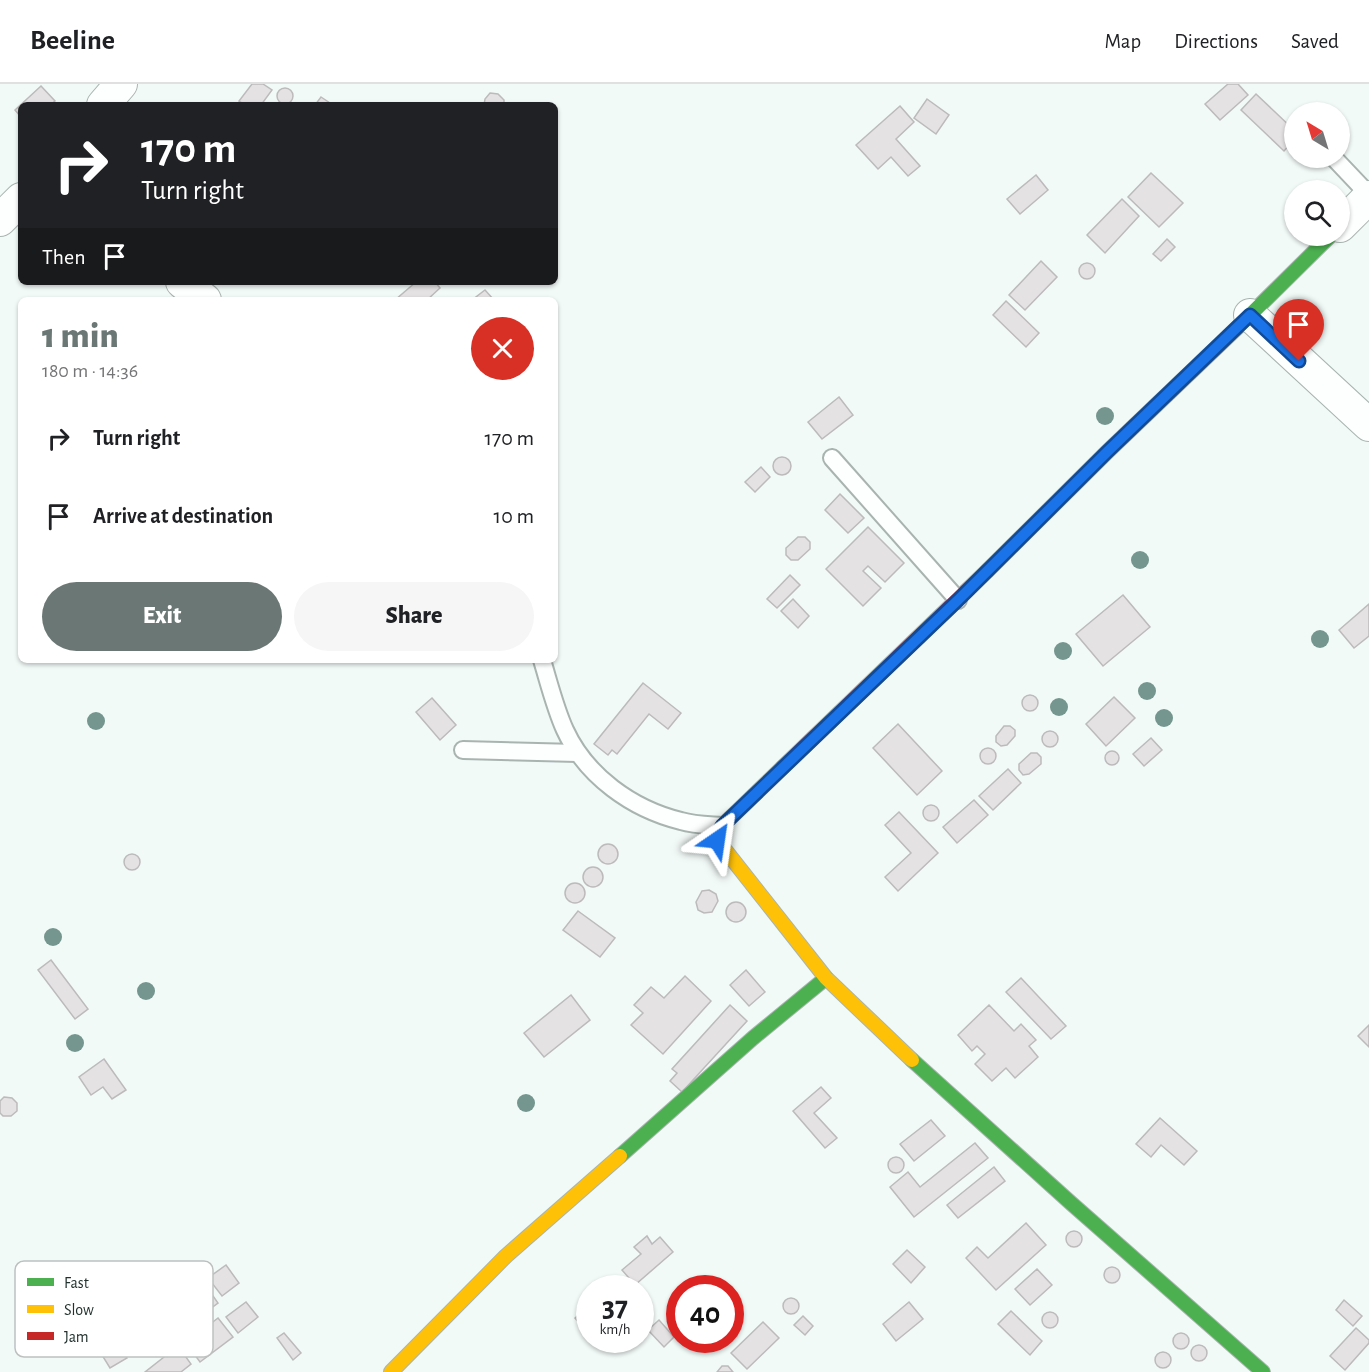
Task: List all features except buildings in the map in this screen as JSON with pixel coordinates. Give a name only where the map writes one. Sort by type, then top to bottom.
[{"type":"street","points":[[106,102],[121,84]]},
{"type":"street","points":[[1350,216],[1369,196]]},
{"type":"street","points":[[0,220],[18,202]]},
{"type":"street","points":[[1263,1372],[928,1075],[826,978],[724,850],[717,840],[717,833],[1320,246]]},
{"type":"street","points":[[186,285],[201,297]]},
{"type":"street","points":[[1250,315],[1369,425]]},
{"type":"street","points":[[391,1372],[506,1256],[753,1038],[826,978]]},
{"type":"lane","points":[[1343,168],[1369,196]]},
{"type":"lane","points":[[832,458],[958,600]]},
{"type":"lane","points":[[543,663],[565,730],[577,753],[612,789],[638,805],[682,822],[722,826]]},
{"type":"lane","points":[[463,750],[577,753]]},
{"type":"traffic: fast","points":[[1240,325],[1320,246]]},
{"type":"traffic: fast","points":[[620,1156],[753,1038],[826,978]]},
{"type":"traffic: fast","points":[[912,1060],[1263,1372]]},
{"type":"traffic: slow","points":[[987,571],[1240,325]]},
{"type":"traffic: slow","points":[[783,767],[722,826],[718,833],[718,841],[826,978],[912,1060]]},
{"type":"traffic: slow","points":[[391,1372],[506,1256],[620,1156]]},
{"type":"traffic: jam","points":[[783,767],[987,571]]},
{"type":"route","points":[[717,840],[717,833],[722,826],[1250,315],[1299,361]]}]
